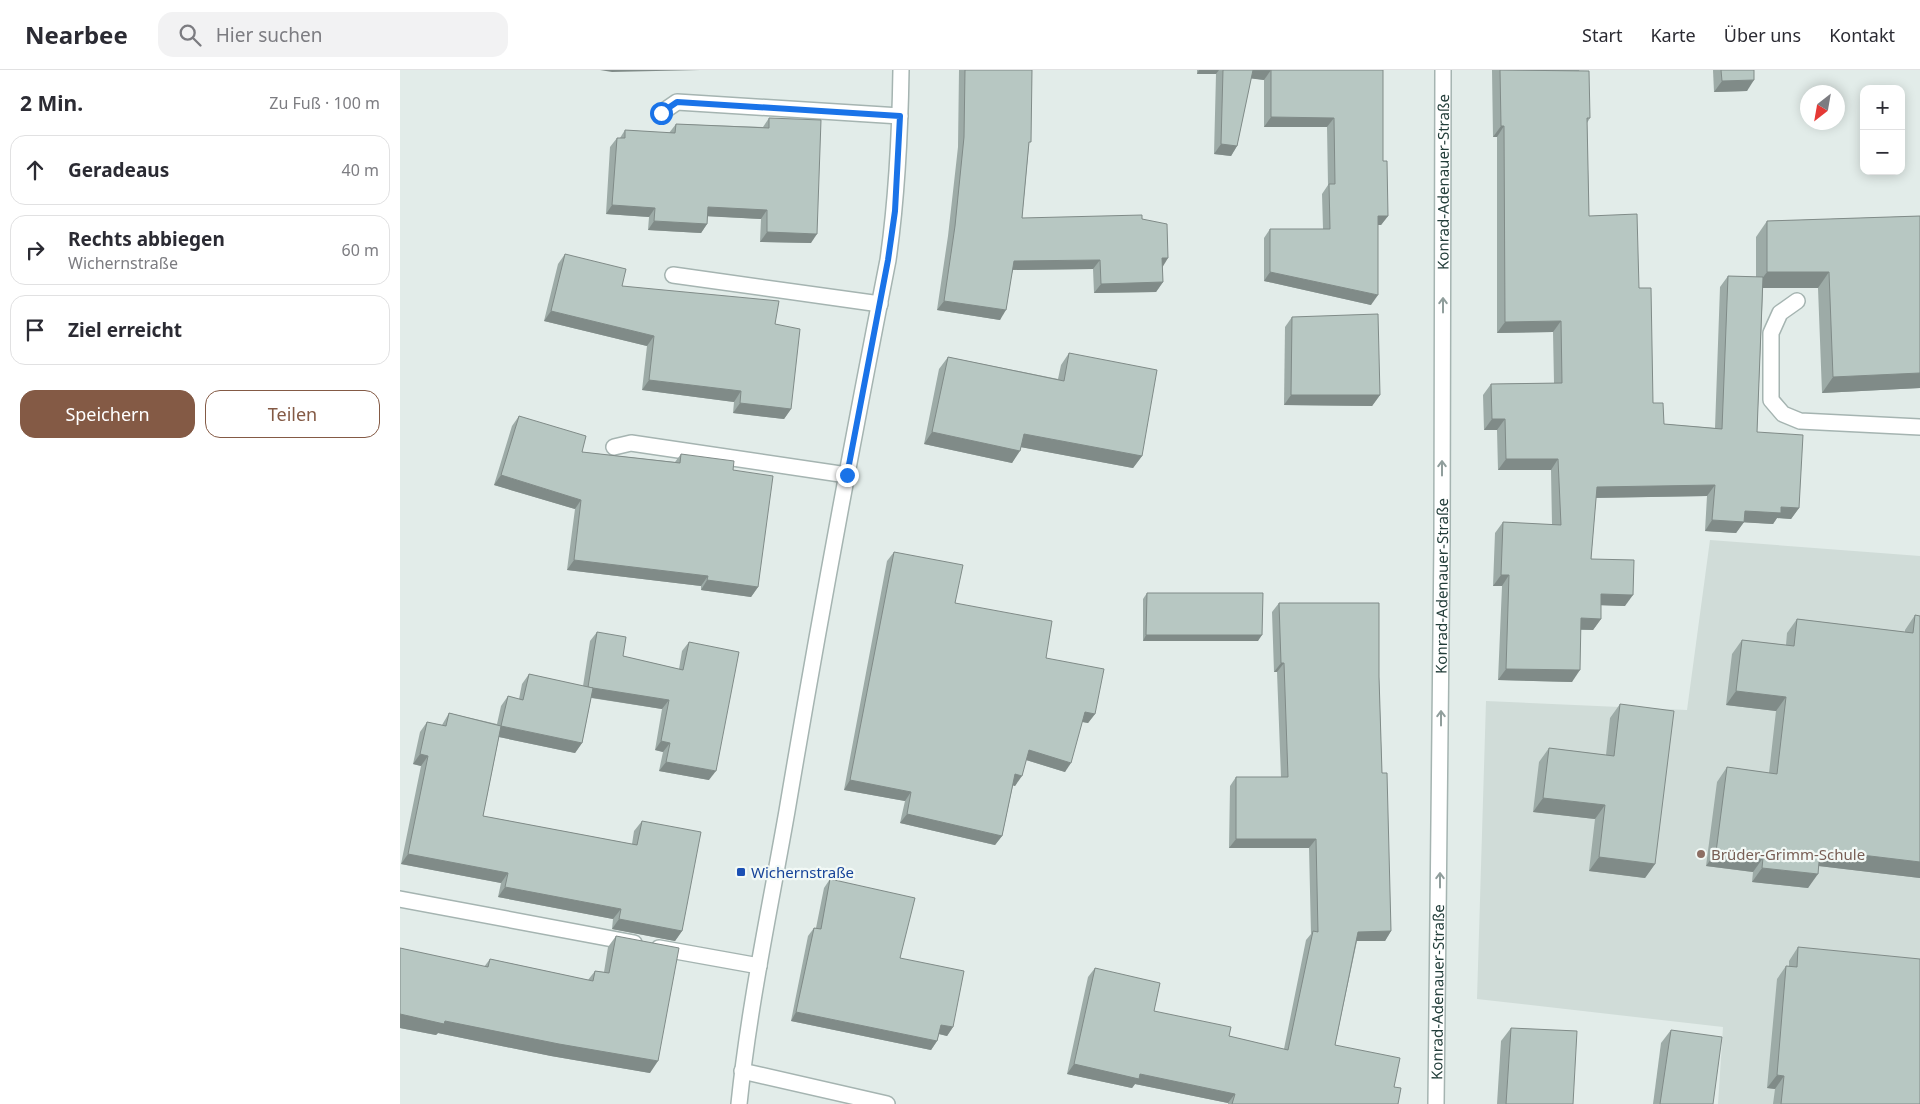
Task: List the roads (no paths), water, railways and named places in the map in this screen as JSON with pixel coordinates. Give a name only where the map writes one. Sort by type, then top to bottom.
[{"type":"street","points":[[739,1104],[742,1071],[759,966],[847,475],[880,304],[895,211],[901,70]]},
{"type":"street","name":"Konrad-Adenauer-Straße","points":[[1436,1104],[1439,998],[1443,70]]},
{"type":"street","points":[[661,113],[677,102],[900,116]]},
{"type":"street","points":[[673,275],[880,304]]},
{"type":"street","points":[[1796,301],[1780,314],[1771,333],[1771,400],[1782,414],[1800,421],[1920,428]]},
{"type":"street","points":[[614,447],[631,443],[847,475]]},
{"type":"street","points":[[400,898],[759,966]]},
{"type":"street","points":[[742,1071],[887,1104]]},
{"type":"place","name":"Brüder-Grimm-Schule","points":[[1701,854]]},
{"type":"place","name":"Wichernstraße","points":[[741,872]]}]
